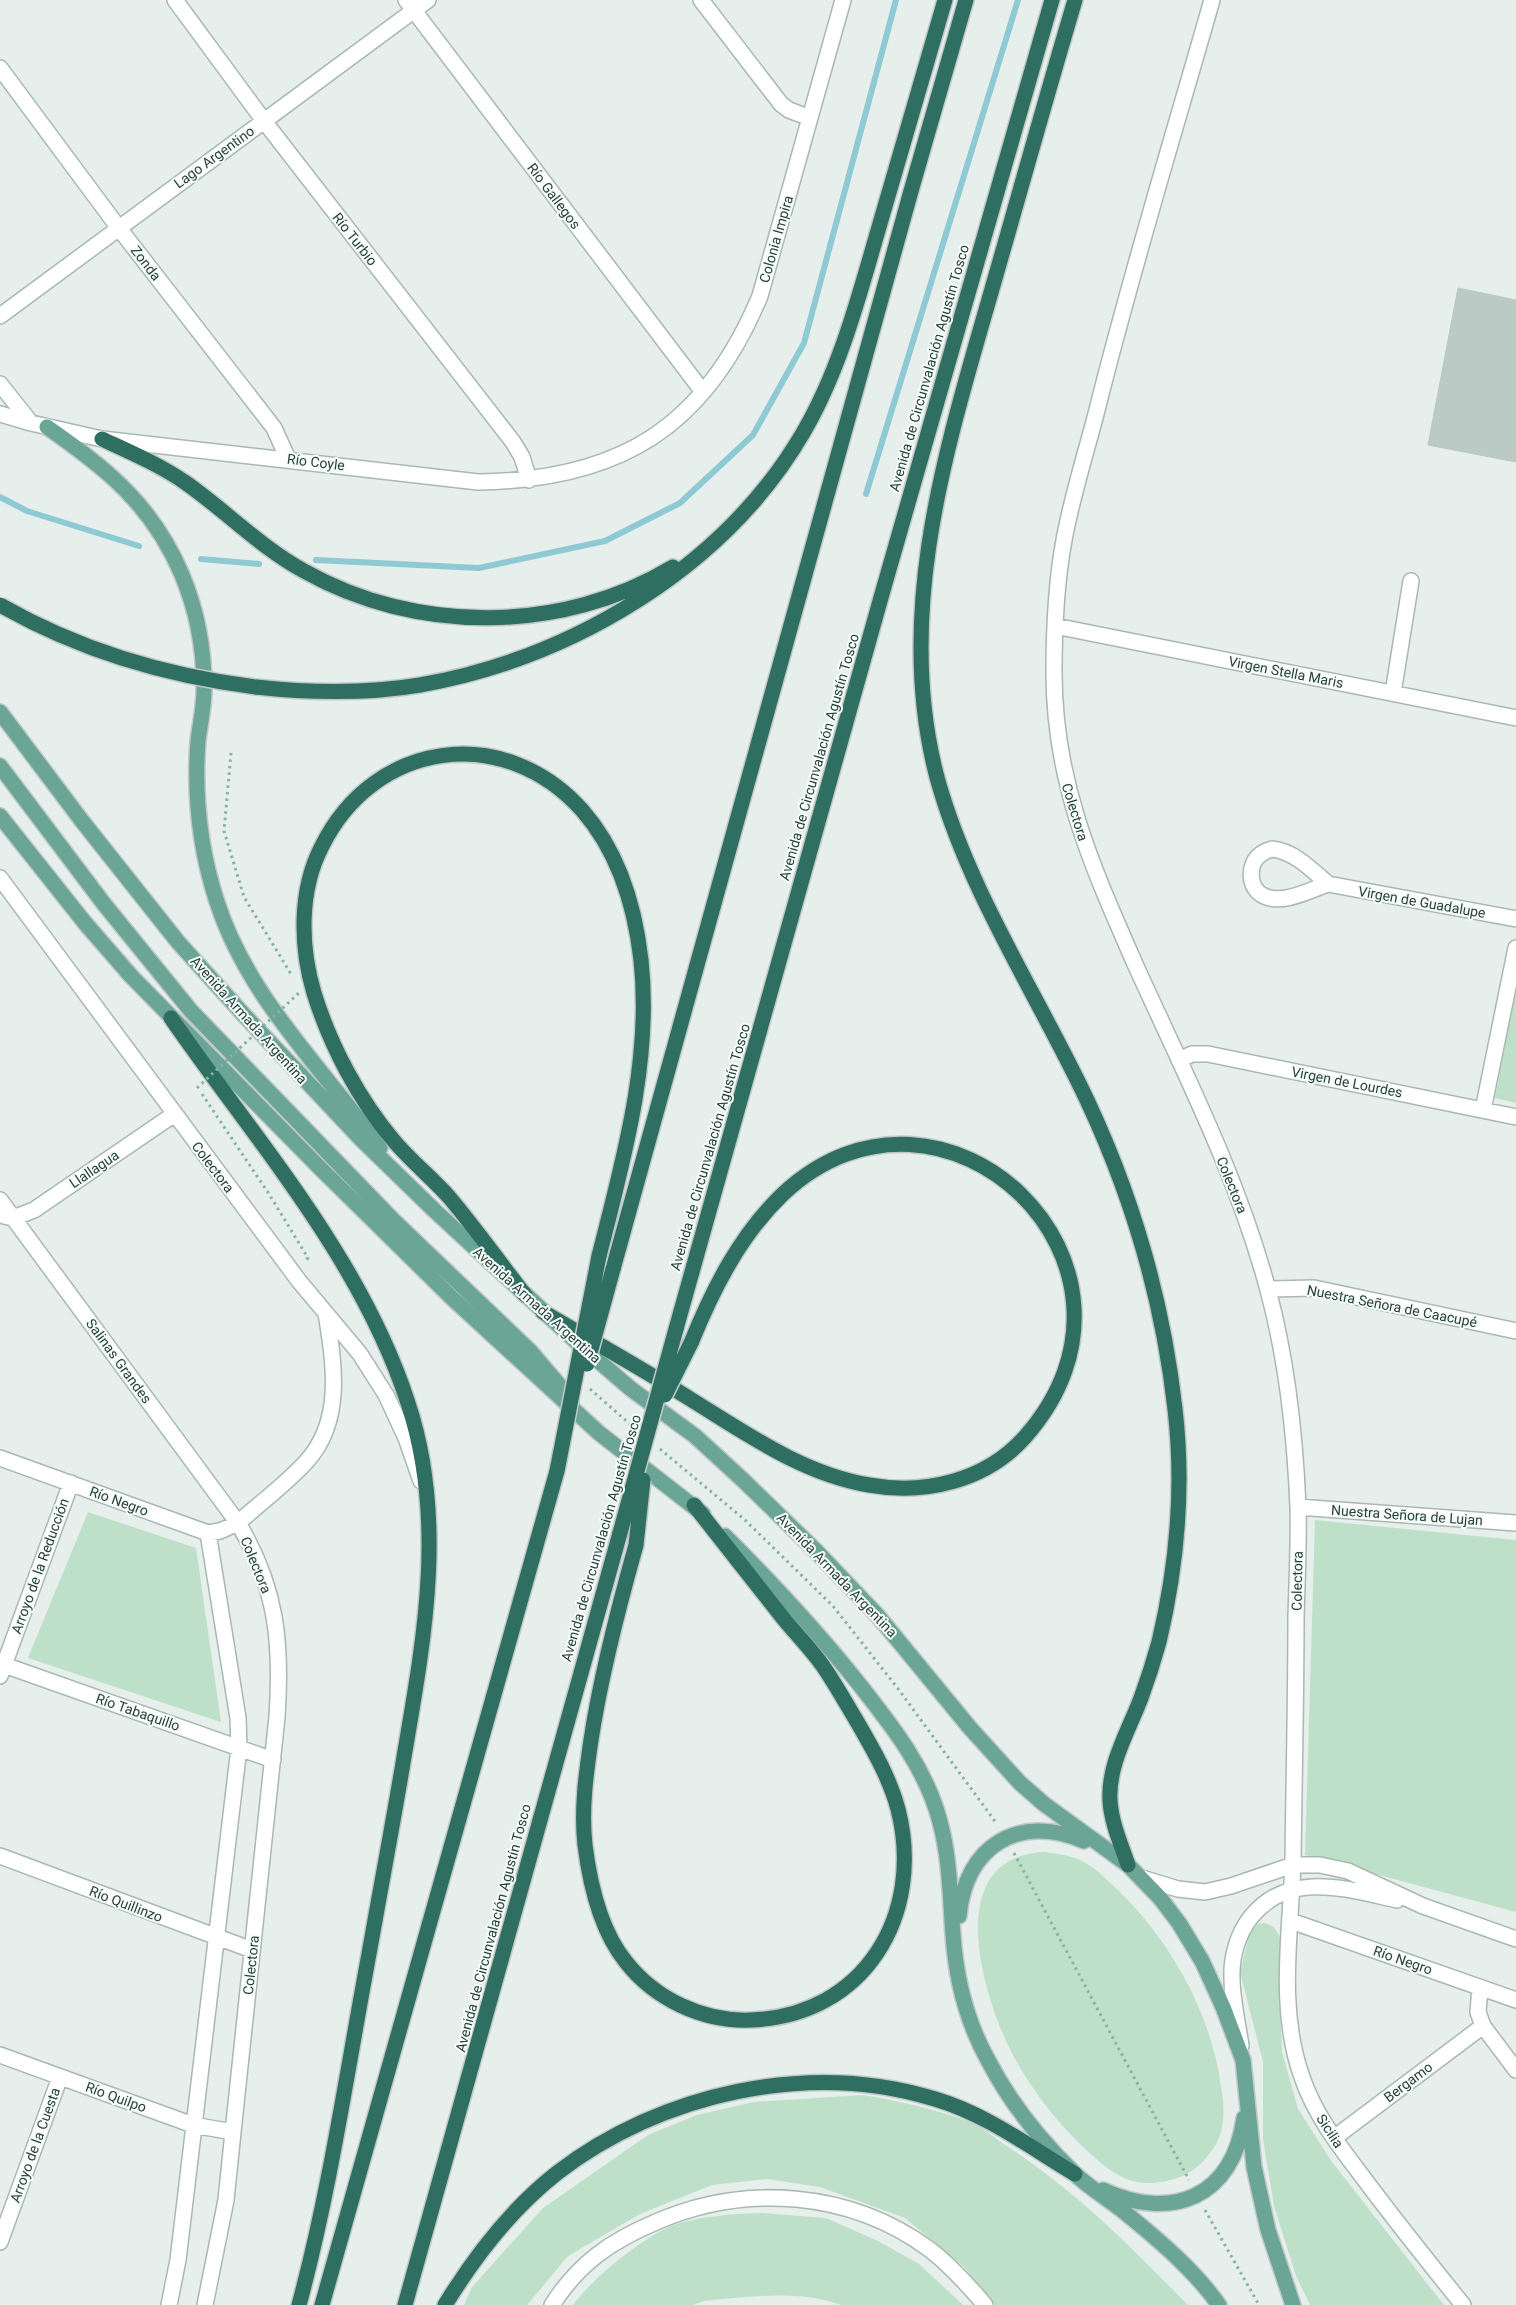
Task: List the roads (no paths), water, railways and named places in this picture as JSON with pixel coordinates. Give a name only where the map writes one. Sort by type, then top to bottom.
[{"type":"highway","points":[[0,605],[40,626],[107,653],[180,674],[256,687],[314,691],[380,689],[427,683],[497,666],[578,634],[662,584],[711,544],[760,495],[804,432],[838,358],[867,269],[944,0]]},
{"type":"highway","points":[[322,2305],[557,1471],[906,210],[966,0]]},
{"type":"highway","name":"Avenida de Circunvalación Agustín Tosco","points":[[405,2305],[930,424],[1052,0]]},
{"type":"highway","points":[[1075,0],[976,344],[939,491],[930,532],[922,601],[921,679],[927,726],[938,780],[956,832],[989,912],[1085,1096],[1110,1151],[1133,1216],[1151,1279],[1165,1345],[1175,1410],[1178,1511],[1174,1560],[1157,1648],[1141,1697],[1116,1762],[1110,1784],[1110,1804],[1116,1831],[1128,1866]]},
{"type":"highway","points":[[102,439],[140,456],[186,483],[248,534],[304,571],[356,595],[383,605],[411,611],[465,618],[493,618],[524,616],[578,606],[635,586],[668,570],[711,544]]},
{"type":"highway","points":[[525,1295],[448,1196],[393,1140],[371,1109],[336,1049],[314,990],[305,936],[305,906],[309,880],[317,854],[343,810],[360,792],[378,779],[418,761],[443,756],[491,757],[518,764],[540,775],[561,790],[582,811],[609,850],[620,873],[636,927],[641,962],[642,1014],[638,1071],[632,1117],[599,1256],[557,1471]]},
{"type":"highway","points":[[171,1018],[219,1087],[279,1166],[360,1293],[394,1364],[410,1407],[429,1506],[431,1537],[427,1603],[416,1693],[331,2163],[300,2305]]},
{"type":"highway","points":[[544,1312],[694,1401],[737,1430],[791,1459],[820,1472],[870,1485],[899,1488],[924,1487],[947,1484],[996,1462],[1018,1446],[1036,1425],[1062,1380],[1070,1352],[1074,1324],[1071,1285],[1061,1252],[1048,1226],[1032,1204],[1015,1187],[971,1160],[948,1151],[901,1145],[873,1148],[843,1156],[810,1173],[784,1194],[754,1226],[723,1273],[706,1305],[691,1342],[648,1430],[636,1545],[607,1657],[589,1755],[584,1803],[584,1827],[593,1893],[607,1932],[626,1962],[652,1988],[682,2007],[711,2017],[738,2021],[767,2020],[797,2014],[830,1999],[862,1973],[878,1952],[892,1928],[901,1900],[905,1871],[904,1840],[898,1809],[888,1780],[868,1740],[822,1666],[694,1505]]},
{"type":"highway","points":[[445,2305],[462,2278],[503,2224],[556,2174],[586,2153],[639,2123],[693,2103],[732,2093],[782,2085],[828,2083],[889,2088],[916,2093],[960,2108],[985,2120],[1078,2177]]},
{"type":"main road","points":[[47,427],[114,478],[136,500],[154,522],[181,571],[194,604],[204,659],[204,693],[197,782],[200,827],[206,864],[224,924],[249,975],[270,1009],[353,1110],[404,1181]]},
{"type":"main road","name":"Avenida Armada Argentina","points":[[0,712],[82,821],[202,968],[314,1091],[404,1181],[525,1295],[631,1389],[695,1436],[751,1487],[878,1616],[976,1734],[1020,1783],[1051,1810],[1115,1855],[1142,1878],[1179,1923],[1202,1961],[1223,2007],[1242,2060],[1246,2079],[1254,2167],[1268,2230],[1293,2305]]},
{"type":"main road","points":[[0,766],[104,904],[191,1011],[387,1214],[531,1352],[599,1433]]},
{"type":"main road","name":"Avenida Armada Argentina","points":[[0,816],[85,922],[171,1018],[451,1297],[599,1433],[694,1505],[752,1562],[834,1653],[905,1745],[933,1797],[945,1844],[950,1876],[956,1963],[968,2013],[977,2040],[992,2069],[1016,2108],[1078,2177],[1127,2214],[1180,2260],[1219,2305]]},
{"type":"main road","name":"Avenida Armada Argentina","points":[[956,1963],[959,1908],[965,1883],[976,1862],[991,1846],[1007,1838],[1047,1830],[1068,1834],[1115,1855]]},
{"type":"main road","name":"Avenida Armada Argentina","points":[[1078,2177],[1133,2201],[1157,2204],[1176,2202],[1197,2196],[1212,2185],[1226,2170],[1237,2151],[1246,2109],[1246,2079]]},
{"type":"street","name":"Río Turbio","points":[[175,0],[264,121],[513,442],[522,457],[529,480]]},
{"type":"street","name":"Lago Argentino","points":[[0,316],[264,121],[410,6],[428,0]]},
{"type":"street","points":[[701,0],[781,104],[789,110],[810,118]]},
{"type":"street","name":"Colonia Impira","points":[[646,442],[673,423],[703,392],[729,359],[747,326],[760,296],[843,0]]},
{"type":"street","name":"Colectora","points":[[1212,0],[1108,365],[1064,540],[1055,626],[1056,731],[1064,776],[1078,827],[1103,892],[1239,1198],[1268,1289],[1288,1392],[1298,1507],[1291,1921]]},
{"type":"street","name":"Río Gallegos","points":[[410,6],[703,392]]},
{"type":"street","name":"Zonda","points":[[0,68],[118,228],[274,428],[288,459]]},
{"type":"street","points":[[0,384],[31,423]]},
{"type":"street","name":"Río Coyle","points":[[0,414],[102,439],[478,482],[529,480],[559,476],[616,457],[646,442]]},
{"type":"street","points":[[1393,693],[1411,581]]},
{"type":"street","name":"Virgen Stella Maris","points":[[1055,626],[1516,718]]},
{"type":"street","name":"Virgen de Guadalupe","points":[[1328,884],[1303,863],[1283,850],[1272,849],[1261,853],[1252,868],[1251,878],[1254,888],[1264,896],[1283,898],[1328,884],[1516,919]]},
{"type":"street","name":"Colectora","points":[[0,878],[173,1115],[298,1281],[325,1311],[333,1356],[334,1396],[330,1417],[321,1440],[307,1461],[238,1523],[260,1567],[277,1626],[280,1681],[226,2200],[205,2305]]},
{"type":"street","points":[[1483,1110],[1516,948]]},
{"type":"street","name":"Virgen de Lourdes","points":[[1179,1060],[1192,1054],[1208,1054],[1516,1116]]},
{"type":"street","name":"Llallagua","points":[[6,1216],[34,1210],[173,1115]]},
{"type":"street","name":"Salinas Grandes","points":[[0,1200],[6,1216],[238,1523]]},
{"type":"street","name":"Nuestra Señora de Caacupé","points":[[1268,1289],[1314,1288],[1516,1331]]},
{"type":"street","points":[[325,1311],[360,1354],[386,1394],[406,1438],[429,1506]]},
{"type":"street","name":"Río Negro","points":[[0,1458],[208,1533]]},
{"type":"street","name":"Arroyo de la Reducción","points":[[2,1671],[71,1483]]},
{"type":"street","name":"Nuestra Señora de Lujan","points":[[1298,1507],[1516,1523]]},
{"type":"street","points":[[169,2305],[178,2260],[239,1748],[238,1718],[208,1533],[220,1531],[238,1523]]},
{"type":"street","name":"Río Tabaquillo","points":[[2,1671],[273,1760]]},
{"type":"street","name":"Río Quillinzo","points":[[0,1856],[252,1950]]},
{"type":"street","points":[[1142,1878],[1178,1889],[1205,1892],[1231,1886],[1293,1865],[1320,1865],[1348,1871],[1423,1906],[1516,1939]]},
{"type":"street","points":[[1242,2060],[1232,1978],[1234,1953],[1244,1925],[1260,1905],[1276,1895],[1292,1889],[1319,1886],[1346,1889],[1423,1906]]},
{"type":"street","name":"Río Negro","points":[[1291,1921],[1516,2000]]},
{"type":"street","name":"Sicilia","points":[[1291,1921],[1287,1980],[1289,2020],[1301,2076],[1311,2100],[1334,2138],[1413,2243],[1463,2305]]},
{"type":"street","points":[[1480,1987],[1478,2012],[1483,2026],[1516,2070]]},
{"type":"street","name":"Bergamo","points":[[1334,2138],[1483,2026]]},
{"type":"street","name":"Río Quilpo","points":[[0,2055],[193,2125],[233,2132]]},
{"type":"street","name":"Arroyo de la Cuesta","points":[[0,2242],[60,2077]]},
{"type":"street","points":[[552,2305],[581,2267],[604,2249],[645,2227],[689,2209],[719,2201],[772,2197],[804,2199],[829,2204],[858,2212],[896,2229],[929,2249],[949,2266],[985,2305]]},
{"type":"waterway","points":[[316,560],[479,568],[605,541],[680,503],[753,435],[804,343],[896,0]]},
{"type":"waterway","points":[[866,494],[1018,0]]},
{"type":"waterway","points":[[0,497],[27,511],[139,546]]},
{"type":"waterway","points":[[201,559],[259,564]]}]
